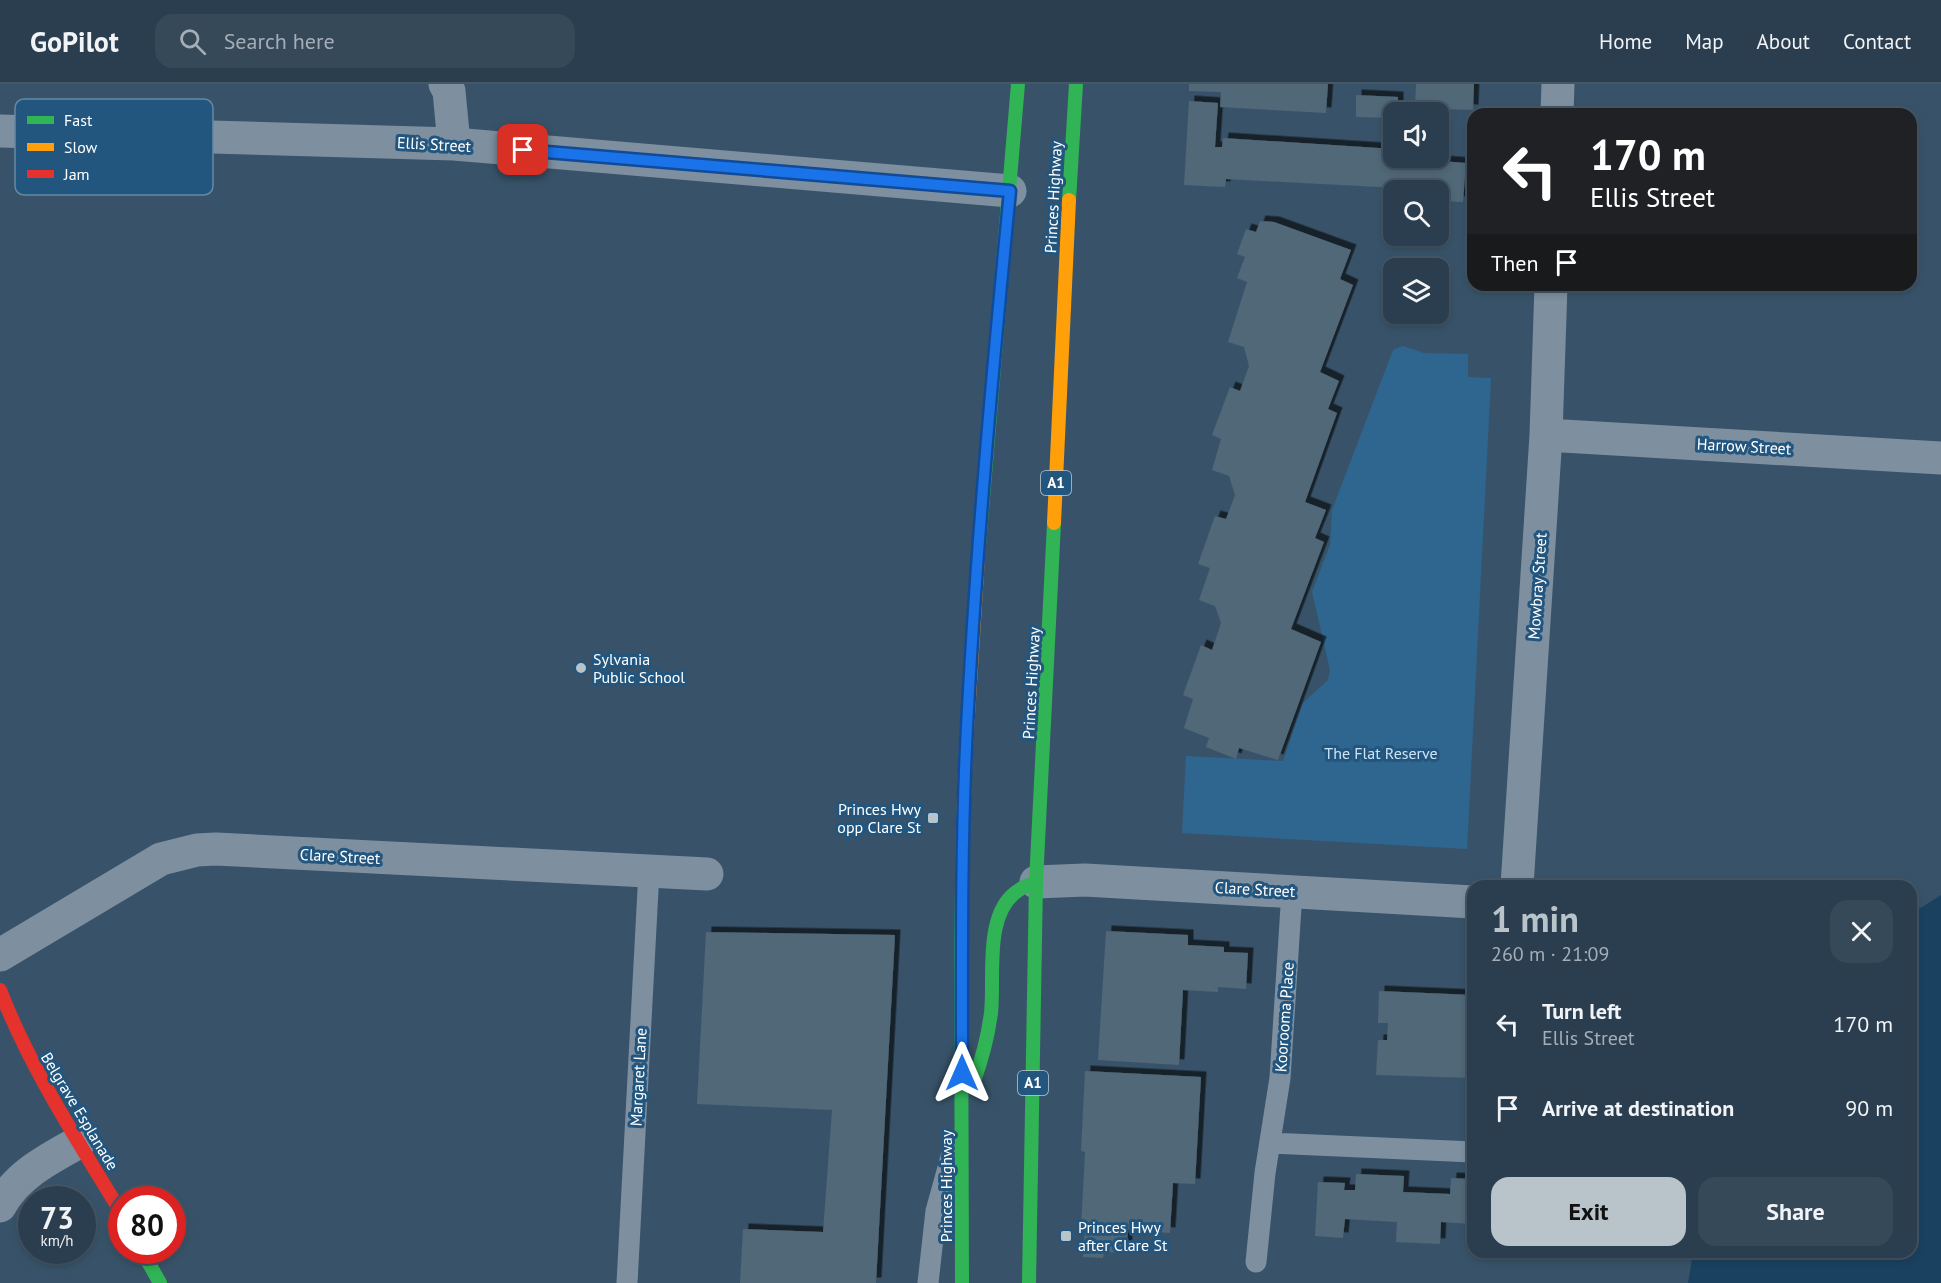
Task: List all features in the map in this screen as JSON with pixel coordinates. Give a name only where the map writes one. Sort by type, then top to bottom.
[{"type":"main road","name":"Princes Highway","points":[[962,1283],[962,917],[966,747],[985,461],[1018,84]]},
{"type":"main road","name":"Princes Highway","points":[[1029,1283],[1036,882],[1076,84]]},
{"type":"main road","points":[[963,1117],[977,1073],[991,1012],[995,926],[1012,896],[1020,888],[1036,882]]},
{"type":"main road","name":"Belgrave Esplanade","points":[[0,990],[34,1068],[51,1100],[108,1191]]},
{"type":"main road","points":[[149,1264],[160,1283]]},
{"type":"street","points":[[446,84],[449,91],[454,144]]},
{"type":"street","points":[[1557,108],[1558,84]]},
{"type":"street","name":"Ellis Street","points":[[0,131],[15,131]]},
{"type":"street","name":"Ellis Street","points":[[213,137],[454,144],[1010,191]]},
{"type":"street","name":"Mowbray Street","points":[[1517,880],[1546,435],[1551,291]]},
{"type":"street","name":"Harrow Street","points":[[1546,435],[1941,458]]},
{"type":"street","name":"Clare Street","points":[[0,955],[161,859],[197,850],[216,849],[707,874]]},
{"type":"street","name":"Clare Street","points":[[1036,882],[1085,880],[1467,902]]},
{"type":"street","points":[[0,1206],[6,1195],[27,1174],[79,1142]]},
{"type":"lane","name":"Margaret Lane","points":[[627,1283],[649,871]]},
{"type":"lane","name":"Koorooma Place","points":[[1256,1262],[1265,1173],[1280,1078],[1292,891]]},
{"type":"lane","points":[[928,1283],[936,1211],[963,1117]]},
{"type":"lane","points":[[1270,1143],[1467,1152]]},
{"type":"green space","name":"The Flat Reserve","points":[[1403,346],[1424,353],[1468,354],[1468,377],[1491,378],[1467,849],[1182,833],[1186,756],[1283,761],[1303,703],[1328,680],[1330,670],[1312,592],[1330,545],[1332,510],[1393,350]]},
{"type":"shaded area","points":[[1941,895],[1941,1283],[1688,1283],[1692,1258],[1917,1258],[1917,910]]},
{"type":"building","points":[[1189,84],[1328,84],[1326,113],[1220,107],[1221,92],[1189,91]]},
{"type":"building","points":[[1416,84],[1474,84],[1473,108],[1449,109],[1449,102],[1415,102]]},
{"type":"building","points":[[1356,95],[1398,97],[1398,102],[1383,102],[1383,118],[1356,117]]},
{"type":"building","points":[[1189,101],[1218,103],[1215,147],[1222,147],[1223,138],[1383,148],[1383,168],[1449,168],[1449,162],[1466,163],[1463,202],[1449,201],[1449,180],[1383,180],[1383,187],[1226,179],[1225,187],[1184,185]]},
{"type":"building","points":[[1260,221],[1274,222],[1351,250],[1340,279],[1353,285],[1320,372],[1339,381],[1328,409],[1337,413],[1305,502],[1326,510],[1315,538],[1324,542],[1291,629],[1321,642],[1278,760],[1239,748],[1236,759],[1206,747],[1209,738],[1184,728],[1193,699],[1183,695],[1201,645],[1212,650],[1221,623],[1215,606],[1199,600],[1210,568],[1198,564],[1215,516],[1226,519],[1235,495],[1229,476],[1212,470],[1221,439],[1212,435],[1230,387],[1240,391],[1249,366],[1244,347],[1228,342],[1247,282],[1237,278],[1245,257],[1237,254],[1246,229],[1256,232]]},
{"type":"building","points":[[1106,931],[1188,935],[1188,945],[1224,947],[1224,952],[1248,953],[1246,989],[1218,987],[1218,992],[1183,990],[1179,1065],[1098,1060]]},
{"type":"building","points":[[706,932],[895,935],[876,1283],[740,1283],[743,1229],[823,1232],[832,1110],[697,1104]]},
{"type":"building","points":[[1379,991],[1467,995],[1467,1078],[1376,1075],[1378,1040],[1387,1040],[1388,1023],[1378,1023]]},
{"type":"building","points":[[1085,1071],[1201,1077],[1195,1184],[1173,1183],[1170,1233],[1128,1230],[1126,1253],[1104,1252],[1103,1258],[1083,1257],[1085,1227],[1081,1227],[1085,1152],[1081,1151]]},
{"type":"building","points":[[1356,1174],[1404,1176],[1403,1192],[1450,1194],[1451,1178],[1467,1179],[1467,1224],[1441,1222],[1440,1244],[1396,1242],[1397,1222],[1345,1219],[1343,1238],[1315,1236],[1318,1182],[1345,1183],[1344,1190],[1355,1190]]},
{"type":"traffic: fast","points":[[978,557],[1018,84]]},
{"type":"traffic: fast","points":[[1069,200],[1076,84]]},
{"type":"traffic: fast","points":[[1029,1283],[1036,882],[1054,523]]},
{"type":"traffic: fast","points":[[962,1283],[963,823]]},
{"type":"traffic: fast","points":[[974,1081],[990,1022],[995,929],[1000,913],[1008,900],[1025,886],[1036,882]]},
{"type":"traffic: fast","points":[[149,1264],[160,1283]]},
{"type":"traffic: slow","points":[[1054,523],[1069,200]]},
{"type":"traffic: slow","points":[[963,823],[978,557]]},
{"type":"traffic: jam","points":[[0,990],[12,1020],[41,1077],[108,1191]]},
{"type":"place","name":"Sylvania Public School","points":[[581,668]]},
{"type":"place","name":"Princes Hwy opp Clare St","points":[[933,818]]},
{"type":"place","name":"Princes Hwy after Clare St","points":[[1066,1236]]},
{"type":"route","points":[[523,150],[1010,191],[985,461],[966,747],[962,917],[962,1073]]}]
